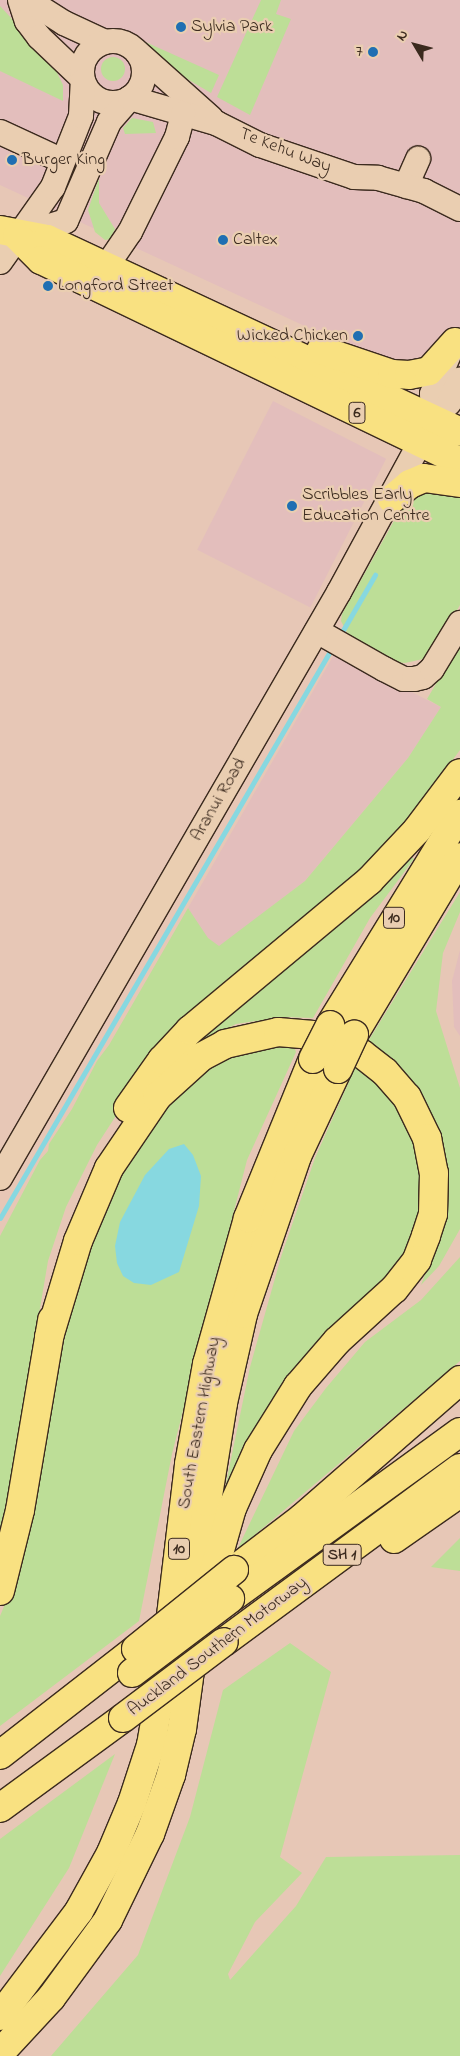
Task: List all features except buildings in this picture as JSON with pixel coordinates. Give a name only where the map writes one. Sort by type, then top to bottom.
[{"type":"main road","name":"6","points":[[9,233],[47,239],[460,432]]},
{"type":"main road","name":"6","points":[[9,233],[42,260],[460,462]]},
{"type":"main road","points":[[256,338],[291,340],[392,374],[408,375],[429,371],[458,336]]},
{"type":"main road","points":[[392,499],[410,484],[424,478],[460,483]]},
{"type":"main road","points":[[0,1591],[20,1510],[61,1256],[96,1161],[141,1089],[190,1030],[369,881],[417,830],[460,773]]},
{"type":"main road","name":"South Eastern Highway","points":[[0,2053],[81,1961],[128,1882],[171,1775],[182,1729],[194,1641],[206,1502],[223,1403],[243,1314],[297,1156],[338,1069],[342,1029],[460,814]]},
{"type":"main road","name":"South Eastern Highway","points":[[0,2016],[79,1911],[111,1853],[135,1795],[151,1745],[166,1666],[189,1464],[207,1364],[248,1218],[313,1059],[342,1029],[460,857]]},
{"type":"main road","points":[[49,1337],[78,1241],[109,1168],[157,1097],[201,1057],[252,1036],[278,1032],[316,1034],[342,1042],[362,1054],[385,1072],[407,1096],[427,1138],[434,1173],[433,1214],[426,1236],[416,1260],[399,1284],[337,1341],[298,1386],[258,1450],[232,1508],[194,1641]]},
{"type":"main road","points":[[0,1755],[134,1661],[234,1570],[302,1518],[460,1380]]},
{"type":"main road","name":"Auckland Southern Motorway","points":[[0,1770],[134,1661],[230,1599],[460,1432]]},
{"type":"main road","name":"Auckland Southern Motorway","points":[[0,1808],[460,1468]]},
{"type":"main road","points":[[224,1642],[298,1605],[460,1493]]},
{"type":"street","name":"Te Kehu Way","points":[[20,0],[27,21],[39,38],[82,80],[97,99],[119,102],[130,98],[216,122],[260,145],[354,177],[378,178],[424,191],[454,207]]},
{"type":"street","name":"Te Kehu Way","points":[[28,0],[64,23],[105,42],[118,41],[135,50],[216,122]]},
{"type":"street","points":[[0,262],[9,233],[53,187],[81,116],[82,80],[86,56],[105,42]]},
{"type":"street","points":[[9,233],[66,221],[108,124],[140,86],[144,71],[135,50]]},
{"type":"street","points":[[106,267],[130,232],[177,137],[183,114]]},
{"type":"street","points":[[75,132],[94,133],[108,124]]},
{"type":"street","points":[[0,132],[63,161]]},
{"type":"street","points":[[406,186],[418,159]]},
{"type":"street","name":"Te Kehu Way","points":[[354,177],[372,191],[422,208],[454,207]]},
{"type":"street","points":[[433,419],[432,394],[458,336]]},
{"type":"street","points":[[433,419],[449,403],[460,379]]},
{"type":"street","name":"Aranui Road","points":[[0,1178],[330,638],[392,499],[433,419]]},
{"type":"street","points":[[330,638],[384,669],[404,678],[414,679],[423,677],[432,669],[460,623]]},
{"type":"shaded area","points":[[0,0],[460,0],[460,398],[0,185]]},
{"type":"shaded area","name":"Scribbles Early Education Centre","points":[[273,401],[386,459],[310,607],[197,550]]},
{"type":"shaded area","points":[[335,653],[441,707],[408,758],[305,881],[215,950],[188,908]]},
{"type":"shaded area","points":[[460,950],[460,1036],[454,1027],[452,981]]},
{"type":"green space","points":[[261,0],[281,0],[276,14],[291,19],[250,115],[217,97]]},
{"type":"green space","points":[[0,6],[52,62],[63,85],[63,101],[0,71]]},
{"type":"green space","points":[[141,40],[219,75],[211,93],[182,76]]},
{"type":"green space","points":[[113,57],[121,61],[125,69],[121,77],[113,81],[105,77],[101,69],[105,61]]},
{"type":"green space","points":[[132,118],[153,122],[156,133],[125,134],[123,128]]},
{"type":"green space","points":[[99,178],[99,203],[115,229],[110,239],[105,240],[95,232],[88,210]]},
{"type":"green space","points":[[420,487],[460,494],[460,605],[433,652],[423,659],[405,663],[395,662],[350,638],[341,621],[342,614],[404,503]]},
{"type":"green space","points":[[460,643],[460,750],[402,829],[357,878],[132,1091],[97,1145],[66,1207],[48,1261],[0,1544],[0,1236],[40,1160],[48,1151],[49,1144],[72,1109],[97,1061],[109,1045],[188,908],[208,938],[219,946],[305,881],[408,758],[441,707],[427,699]]},
{"type":"green space","points":[[406,852],[414,859],[370,918],[313,1018],[284,1017],[236,1024],[205,1040],[187,1056],[190,1039]]},
{"type":"green space","points":[[460,892],[460,912],[443,953],[436,1011],[460,1088],[460,1229],[439,1266],[421,1285],[433,1253],[446,1194],[442,1136],[421,1097],[367,1043]]},
{"type":"green space","points":[[291,1039],[296,1052],[247,1160],[172,1454],[139,1621],[0,1726],[0,1616],[18,1573],[73,1296],[114,1176],[177,1088],[241,1045]]},
{"type":"green space","points":[[358,1061],[389,1085],[427,1165],[425,1219],[400,1272],[232,1490],[225,1488],[250,1367],[281,1257],[315,1158]]},
{"type":"green space","points":[[460,1257],[460,1361],[237,1550],[294,1431],[326,1388],[365,1342],[421,1300]]},
{"type":"green space","points":[[460,1538],[460,1571],[431,1567]]},
{"type":"green space","points":[[290,1643],[331,1672],[280,1857],[302,1873],[255,1922],[228,1974],[230,1980],[296,1906],[326,1857],[460,1855],[460,2056],[51,2056],[138,1955],[190,1817],[223,1690]]},
{"type":"green space","points":[[115,1754],[69,1868],[0,1976],[0,1839]]},
{"type":"water","points":[[184,1144],[193,1155],[201,1176],[199,1206],[179,1272],[151,1285],[134,1283],[123,1276],[117,1263],[115,1246],[120,1222],[145,1175],[169,1149]]},
{"type":"waterway","points":[[339,637],[375,575]]},
{"type":"waterway","points":[[0,1218],[333,646]]},
{"type":"place","name":"Sylvia Park","points":[[181,27]]},
{"type":"place","name":"7","points":[[373,52]]},
{"type":"place","name":"Burger King","points":[[12,160]]},
{"type":"place","name":"Caltex","points":[[223,240]]},
{"type":"place","name":"Longford Street","points":[[48,286]]},
{"type":"place","name":"Wicked Chicken","points":[[358,336]]},
{"type":"place","name":"Scribbles Early Education Centre","points":[[292,506]]}]
